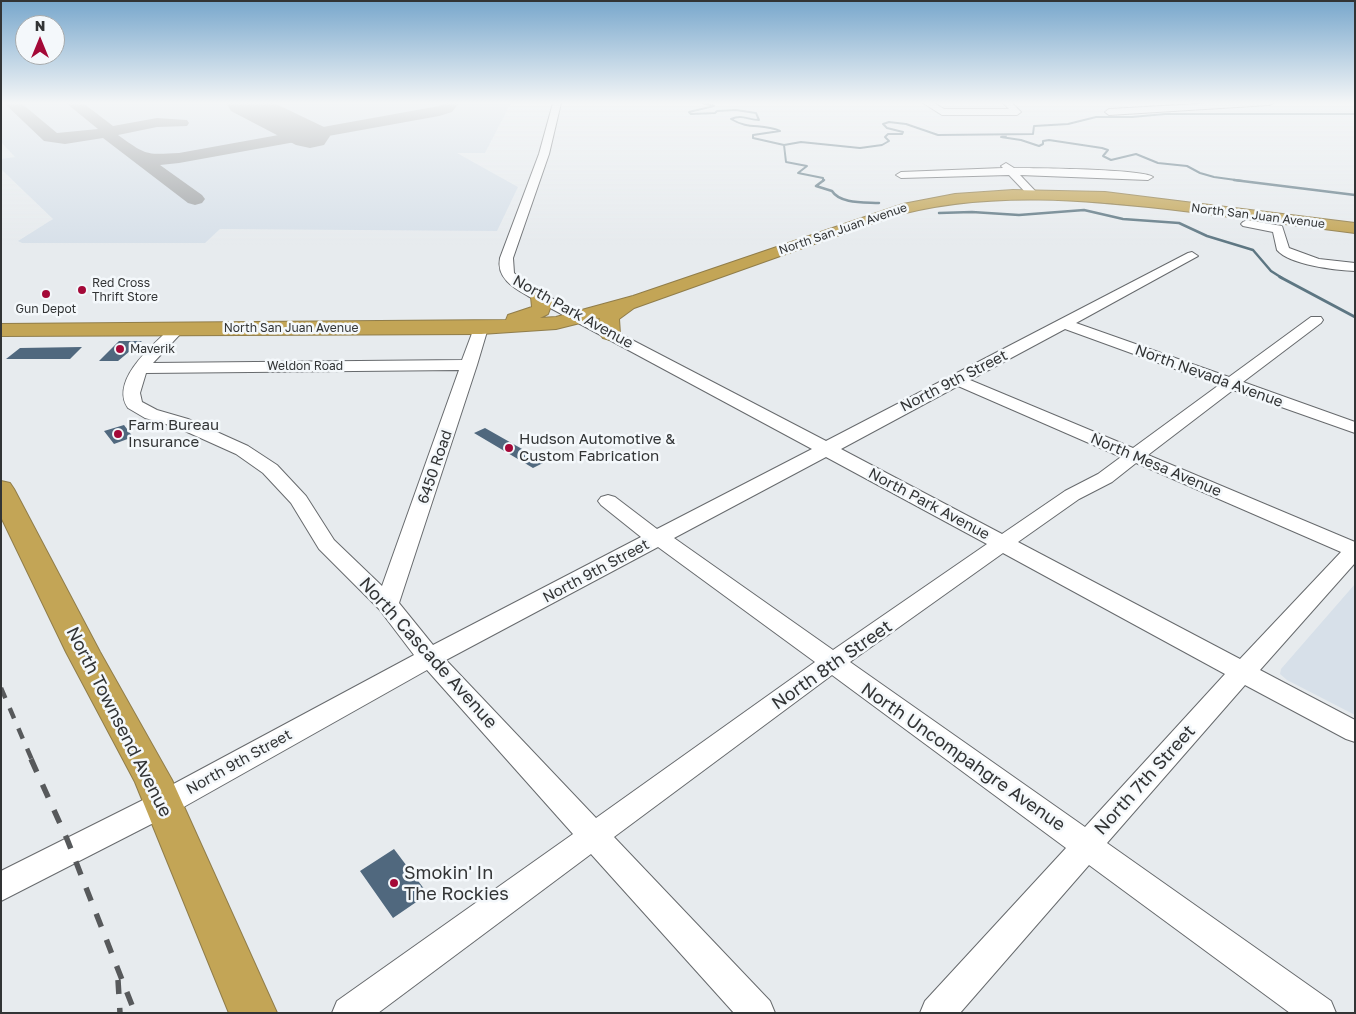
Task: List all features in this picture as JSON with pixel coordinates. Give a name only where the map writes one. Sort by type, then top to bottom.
[{"type":"highway","name":"North San Juan Avenue","points":[[1,330],[481,328],[552,324],[627,304],[908,207],[955,199],[1034,195],[1127,199],[1355,228]]},
{"type":"highway","points":[[515,319],[529,316],[541,310],[540,296]]},
{"type":"highway","points":[[610,334],[607,325],[609,319],[627,304]]},
{"type":"highway","name":"North San Juan Avenue","points":[[1,321],[515,319],[579,316]]},
{"type":"highway","name":"North Townsend Avenue","points":[[1,489],[75,636],[153,780],[253,1013]]},
{"type":"street","name":"North Park Avenue","points":[[545,150],[505,264],[507,274],[520,286],[1355,732]]},
{"type":"street","points":[[999,159],[1034,195]]},
{"type":"street","points":[[901,175],[1067,171],[1148,177]]},
{"type":"street","points":[[1246,224],[1278,229],[1283,250],[1291,254],[1329,265],[1355,266]]},
{"type":"street","name":"North 9th Street","points":[[1,887],[163,804],[429,658],[1192,256]]},
{"type":"street","name":"North 8th Street","points":[[349,1013],[1002,544],[1072,495],[1105,478],[1316,320]]},
{"type":"street","name":"North Nevada Avenue","points":[[1062,323],[1355,428]]},
{"type":"street","name":"North Cascade Avenue","points":[[178,328],[141,368],[131,385],[134,404],[150,414],[182,423],[242,450],[270,469],[299,500],[326,544],[387,604],[429,658],[758,1013]]},
{"type":"street","name":"6450 Road","points":[[387,604],[481,328]]},
{"type":"street","name":"Weldon Road","points":[[141,368],[469,365]]},
{"type":"street","name":"North Mesa Avenue","points":[[956,380],[1355,550]]},
{"type":"street","name":"North Uncompahgre Avenue","points":[[608,501],[1319,1013]]},
{"type":"street","name":"North 7th Street","points":[[937,1013],[1088,845],[1106,822],[1170,754],[1242,671],[1258,657],[1355,550]]},
{"type":"shaded area","points":[[9,150],[486,150],[485,153],[457,153],[518,187],[497,231],[220,229],[205,243],[22,243],[18,241],[53,219],[1,169],[1,159],[15,157]]},
{"type":"shaded area","points":[[1355,584],[1355,715],[1287,680],[1280,674],[1281,669]]},
{"type":"building","name":"Maverik","points":[[119,341],[142,341],[118,361],[99,361]]},
{"type":"building","points":[[82,347],[70,359],[6,359],[20,348]]},
{"type":"building","name":"Farm Bureau Insurance","points":[[124,425],[133,437],[114,444],[104,431]]},
{"type":"building","name":"Hudson Automotive & Custom Fabrication","points":[[485,428],[545,462],[533,468],[474,433]]},
{"type":"building","name":"Smokin' In The Rockies","points":[[394,849],[428,894],[393,918],[360,871]]},
{"type":"waterway","points":[[785,150],[786,162],[807,166],[798,173],[823,178],[823,181]]},
{"type":"waterway","points":[[1108,150],[1103,156],[1111,160],[1136,154],[1158,163],[1187,166],[1200,173],[1214,177],[1243,181]]},
{"type":"waterway","points":[[1234,180],[1355,195]]},
{"type":"waterway","points":[[823,181],[816,186],[832,191],[841,198],[853,202],[879,203]]},
{"type":"waterway","points":[[939,213],[972,212],[1019,215],[1084,210],[1123,219],[1179,223],[1207,236],[1253,250],[1271,271],[1282,278]]},
{"type":"waterway","points":[[1280,277],[1355,317]]},
{"type":"taxiway","points":[[128,150],[139,158]]},
{"type":"taxiway","points":[[139,158],[155,160],[179,158],[221,150]]},
{"type":"taxiway","points":[[139,158],[195,199]]},
{"type":"railway","points":[[1,688],[32,760]]},
{"type":"railway","points":[[31,759],[67,839],[135,1013]]},
{"type":"railway","points":[[118,980],[120,1013]]},
{"type":"place","name":"Red Cross Thrift Store","points":[[82,290]]},
{"type":"place","name":"Gun Depot","points":[[46,294]]},
{"type":"place","name":"Maverik","points":[[120,349]]},
{"type":"place","name":"Farm Bureau Insurance","points":[[118,434]]},
{"type":"place","name":"Hudson Automotive & Custom Fabrication","points":[[509,448]]},
{"type":"place","name":"Smokin' In The Rockies","points":[[394,883]]}]
